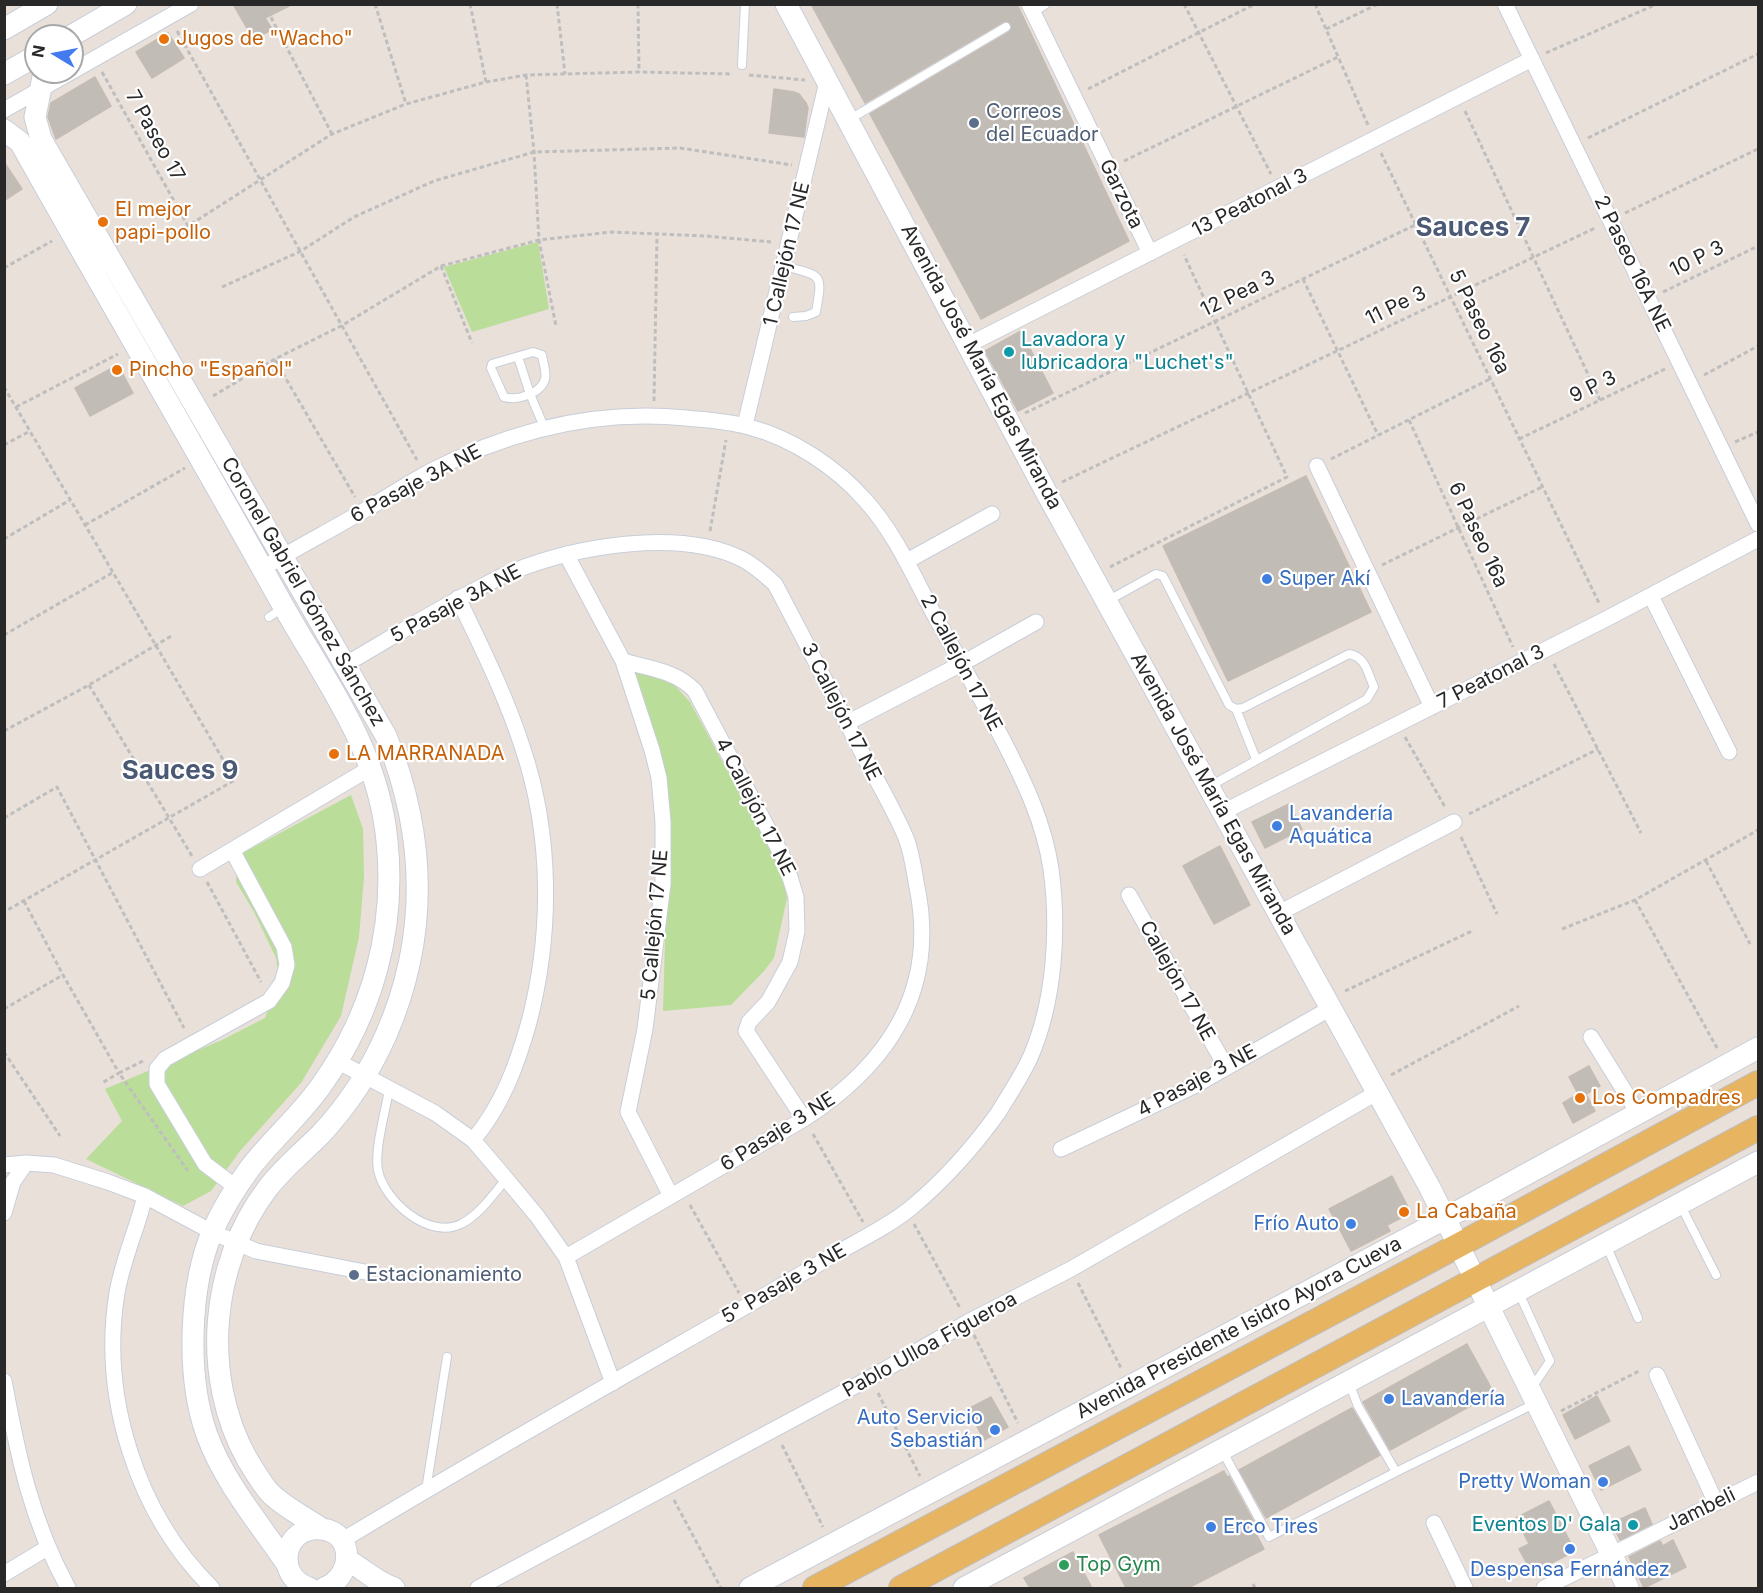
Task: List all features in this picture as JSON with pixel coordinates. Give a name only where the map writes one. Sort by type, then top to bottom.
[{"type":"main road","name":"Avenida Presidente Isidro Ayora Cueva","points":[[815,1588],[1758,1083]]},
{"type":"main road","points":[[901,1588],[1477,1281],[1758,1128]]},
{"type":"street","points":[[4,29],[47,4]]},
{"type":"street","points":[[84,28],[126,4]]},
{"type":"street","points":[[84,65],[170,18],[190,4]]},
{"type":"street","name":"2 Paseo 16A NE","points":[[1505,4],[1758,524]]},
{"type":"street","name":"Avenida José María Egas Miranda","points":[[786,5],[1092,575],[1446,1218],[1628,1588]]},
{"type":"street","name":"Garzota","points":[[1031,9],[1150,253]]},
{"type":"street","name":"13 Peatonal 3","points":[[968,345],[1532,59]]},
{"type":"street","points":[[4,74],[24,63]]},
{"type":"street","name":"1 Callejón 17 NE","points":[[745,425],[785,266],[788,244],[827,82]]},
{"type":"street","points":[[4,110],[38,84]]},
{"type":"street","name":"Coronel Gabriel Gómez Sánchez","points":[[41,84],[35,117],[41,139],[139,301],[196,406],[346,664],[386,736],[406,791],[417,858],[418,887],[416,926],[400,999],[366,1075],[338,1114],[267,1189],[249,1217],[227,1272],[220,1308],[218,1344],[221,1387],[239,1444],[253,1470],[269,1492],[322,1529],[329,1531],[344,1550]]},
{"type":"street","name":"Coronel Gabriel Gómez Sánchez","points":[[4,130],[20,142],[263,568],[276,612],[348,716],[372,768],[383,808],[388,842],[390,883],[388,919],[381,958],[369,999],[348,1044],[324,1083],[267,1148],[237,1188],[212,1233],[202,1268],[193,1330],[193,1360],[197,1395],[206,1432],[221,1467],[293,1580]]},
{"type":"street","name":"6 Pasaje 3A NE","points":[[263,568],[425,474],[494,443],[544,427],[598,419],[654,415],[745,425],[792,445],[821,462]]},
{"type":"street","name":"2 Callejón 17 NE","points":[[821,462],[863,497],[876,512],[907,561],[963,663],[1037,812],[1049,855],[1053,890]]},
{"type":"street","points":[[1317,466],[1432,707]]},
{"type":"street","points":[[907,561],[992,514]]},
{"type":"street","name":"7 Peatonal 3","points":[[1223,812],[1651,596],[1758,539]]},
{"type":"street","name":"5 Pasaje 3A NE","points":[[346,664],[458,598],[513,571],[596,548],[637,544],[680,544],[707,547],[743,559],[775,584]]},
{"type":"street","name":"5 Callejón 17 NE","points":[[566,555],[623,661],[657,771],[663,822],[664,867],[645,1029],[628,1114],[676,1193]]},
{"type":"street","name":"3 Callejón 17 NE","points":[[775,584],[907,840]]},
{"type":"street","points":[[1651,596],[1729,752]]},
{"type":"street","points":[[458,598],[494,673],[524,751],[539,813],[544,870],[545,910],[541,960],[524,1040],[503,1096],[488,1123],[473,1140]]},
{"type":"street","points":[[847,723],[1036,622]]},
{"type":"street","name":"4 Callejón 17 NE","points":[[623,661],[676,676],[686,682],[695,692],[789,870],[797,905],[797,930],[793,953],[787,970],[768,1002],[749,1022],[746,1031],[804,1119]]},
{"type":"street","points":[[200,869],[372,768]]},
{"type":"street","points":[[1279,913],[1454,822]]},
{"type":"street","name":"6 Pasaje 3 NE","points":[[566,1257],[830,1103],[877,1057],[899,1024],[916,983],[922,954],[921,903],[907,840]]},
{"type":"street","points":[[232,850],[284,947],[287,965],[282,983],[269,1001],[165,1059],[157,1069],[157,1084],[205,1164],[237,1188]]},
{"type":"street","name":"5° Pasaje 3 NE","points":[[344,1550],[426,1490],[747,1307],[907,1211],[955,1167],[999,1110],[1031,1055],[1044,1015],[1050,978],[1054,934],[1053,890]]},
{"type":"street","name":"Callejón 17 NE","points":[[1129,895],[1226,1067]]},
{"type":"street","name":"4 Pasaje 3 NE","points":[[1061,1149],[1194,1086],[1329,1004]]},
{"type":"street","points":[[1591,1037],[1638,1113]]},
{"type":"street","name":"Avenida Presidente Isidro Ayora Cueva","points":[[750,1588],[1446,1218],[1758,1048]]},
{"type":"street","points":[[337,1061],[435,1113],[473,1140],[537,1216],[566,1257],[613,1383]]},
{"type":"street","name":"Pablo Ulloa Figueroa","points":[[478,1588],[1071,1269],[1375,1088]]},
{"type":"street","points":[[4,1165],[26,1162],[54,1166],[108,1182],[145,1196],[212,1233],[256,1251],[365,1272]]},
{"type":"street","points":[[4,1213],[13,1182],[26,1162]]},
{"type":"street","points":[[964,1588],[1490,1308],[1758,1162]]},
{"type":"street","points":[[145,1196],[123,1261],[117,1295],[114,1352],[117,1398],[124,1432],[147,1496],[183,1555],[212,1588]]},
{"type":"street","points":[[1657,1375],[1716,1503]]},
{"type":"street","points":[[4,1381],[9,1428],[27,1492],[47,1548],[68,1588]]},
{"type":"street","name":"Jambeli","points":[[1544,1588],[1758,1482]]},
{"type":"street","points":[[1434,1523],[1466,1588]]},
{"type":"street","points":[[293,1580],[287,1554],[295,1537],[303,1532],[322,1529]]},
{"type":"street","points":[[4,1574],[47,1548]]},
{"type":"street","points":[[325,1588],[341,1578],[344,1550]]},
{"type":"street","points":[[344,1550],[367,1574],[394,1588]]},
{"type":"lane","points":[[741,65],[745,4]]},
{"type":"lane","points":[[1031,9],[1046,4]]},
{"type":"lane","points":[[849,120],[1006,27]]},
{"type":"lane","points":[[785,266],[815,275],[820,279],[821,286],[816,312],[793,317]]},
{"type":"lane","points":[[534,352],[542,356],[546,377],[541,387],[530,394],[509,399],[504,397],[490,368],[492,364],[534,352]]},
{"type":"lane","points":[[518,357],[544,427]]},
{"type":"lane","points":[[1107,601],[1156,574],[1163,576],[1228,705],[1236,709],[1243,708],[1349,654],[1358,655],[1362,659],[1374,687],[1367,699],[1209,786]]},
{"type":"lane","points":[[1236,709],[1256,759]]},
{"type":"lane","points":[[389,1087],[377,1168],[388,1194],[406,1213],[419,1222],[447,1228],[460,1224],[481,1209],[506,1179]]},
{"type":"lane","points":[[1681,1204],[1716,1275]]},
{"type":"lane","points":[[1606,1245],[1638,1318]]},
{"type":"lane","points":[[1222,1451],[1269,1538],[1396,1472],[1537,1404],[1550,1361],[1519,1292]]},
{"type":"lane","points":[[426,1490],[447,1358]]},
{"type":"lane","points":[[1349,1383],[1358,1406],[1396,1472]]},
{"type":"path","points":[[264,4],[332,134]]},
{"type":"path","points":[[375,4],[406,104]]},
{"type":"path","points":[[470,4],[486,82]]},
{"type":"path","points":[[557,4],[565,74]]},
{"type":"path","points":[[638,4],[639,72]]},
{"type":"path","points":[[1184,4],[1278,189]]},
{"type":"path","points":[[1074,96],[1255,4]]},
{"type":"path","name":"5 Paseo 16a","points":[[1315,4],[1415,225],[1606,618]]},
{"type":"path","points":[[1326,29],[1378,4]]},
{"type":"path","points":[[1532,59],[1657,4]]},
{"type":"path","points":[[170,18],[425,474]]},
{"type":"path","points":[[1574,145],[1758,54]]},
{"type":"path","points":[[1109,168],[1338,57]]},
{"type":"path","name":"7 Paseo 17","points":[[96,60],[188,226],[260,179]]},
{"type":"path","points":[[260,179],[332,134],[406,104],[486,82],[526,75],[639,72],[730,74],[827,82]]},
{"type":"path","points":[[526,75],[540,240],[556,326]]},
{"type":"path","points":[[1458,97],[1600,400]]},
{"type":"path","points":[[222,287],[301,250],[354,217],[434,181],[534,152],[680,148],[807,167]]},
{"type":"path","name":"11 Pe 3","points":[[1046,490],[1758,148]]},
{"type":"path","name":"12 Pea 3","points":[[1009,421],[1415,225]]},
{"type":"path","points":[[4,268],[70,231]]},
{"type":"path","points":[[196,406],[275,359],[341,326],[441,266],[540,240],[611,232],[706,236],[788,244]]},
{"type":"path","points":[[654,415],[657,235]]},
{"type":"path","points":[[1092,575],[1287,477],[1177,240]]},
{"type":"path","name":"10 P 3","points":[[1649,299],[1758,246]]},
{"type":"path","points":[[441,266],[472,343]]},
{"type":"path","points":[[1303,279],[1378,435]]},
{"type":"path","points":[[16,407],[135,345]]},
{"type":"path","points":[[1690,382],[1758,346]]},
{"type":"path","points":[[275,359],[363,511]]},
{"type":"path","name":"9 P 3","points":[[1519,439],[1680,362]]},
{"type":"path","points":[[1317,466],[1490,379]]},
{"type":"path","points":[[4,387],[235,780],[4,912]]},
{"type":"path","name":"6 Paseo 16a","points":[[1409,420],[1520,662]]},
{"type":"path","points":[[707,547],[728,423]]},
{"type":"path","points":[[4,445],[30,431]]},
{"type":"path","points":[[1722,448],[1758,432]]},
{"type":"path","points":[[85,525],[201,459]]},
{"type":"path","points":[[1368,572],[1542,487]]},
{"type":"path","points":[[4,539],[71,500]]},
{"type":"path","points":[[4,635],[113,573]]},
{"type":"path","points":[[4,731],[89,685],[173,635]]},
{"type":"path","points":[[1546,649],[1641,833]]},
{"type":"path","points":[[89,685],[200,869],[265,990]]},
{"type":"path","points":[[1454,822],[1598,749]]},
{"type":"path","points":[[4,818],[57,787],[184,1028]]},
{"type":"path","points":[[1562,929],[1635,900],[1758,830]]},
{"type":"path","points":[[1705,860],[1750,944]]},
{"type":"path","points":[[1635,900],[1726,1065]]},
{"type":"path","points":[[24,901],[119,1073],[102,1083]]},
{"type":"path","points":[[1329,1004],[1474,930]]},
{"type":"path","points":[[4,1009],[63,975]]},
{"type":"path","points":[[1375,1088],[1519,1006]]},
{"type":"path","points":[[4,1052],[60,1136]]},
{"type":"path","points":[[804,1119],[870,1234]]},
{"type":"path","points":[[676,1193],[747,1307]]},
{"type":"path","points":[[907,1211],[968,1323],[1027,1441]]},
{"type":"path","points":[[1071,1269],[1130,1386]]},
{"type":"path","points":[[1537,1404],[1640,1371]]},
{"type":"path","points":[[870,1378],[929,1493]]},
{"type":"path","points":[[774,1429],[832,1545]]},
{"type":"path","points":[[667,1487],[721,1588]]},
{"type":"green space","points":[[538,242],[549,309],[472,332],[444,267]]},
{"type":"green space","points":[[628,672],[667,677],[690,702],[785,877],[787,898],[774,958],[731,1005],[663,1011],[667,869],[657,775]]},
{"type":"green space","points":[[351,795],[363,829],[364,877],[359,937],[341,1016],[301,1083],[240,1151],[211,1191],[183,1206],[86,1159],[122,1121],[105,1089],[222,1040],[265,1018],[279,977],[276,958],[254,912],[236,882],[237,856]]},
{"type":"building","points":[[233,4],[293,4],[265,18],[272,29],[254,40]]},
{"type":"building","name":"Correos del Ecuador","points":[[811,4],[1017,4],[1129,241],[981,319],[870,114],[1009,32],[1011,24],[1003,22],[865,103]]},
{"type":"building","points":[[168,33],[184,58],[152,78],[136,52]]},
{"type":"building","points":[[95,77],[111,106],[56,139],[48,117],[51,103]]},
{"type":"building","points":[[774,89],[799,94],[806,103],[808,108],[804,137],[769,133]]},
{"type":"building","points":[[4,162],[22,189],[4,201]]},
{"type":"building","points":[[1021,331],[1053,393],[1018,411],[985,351]]},
{"type":"building","points":[[118,365],[133,393],[90,416],[75,388]]},
{"type":"building","name":"Super Akí","points":[[1306,476],[1371,612],[1228,681],[1163,546]]},
{"type":"building","name":"Lavandería Aquática","points":[[1289,804],[1302,829],[1265,848],[1252,822]]},
{"type":"building","points":[[1220,846],[1250,905],[1214,924],[1183,866]]},
{"type":"building","name":"Los Compadres","points":[[1589,1066],[1600,1086],[1586,1094],[1595,1111],[1573,1123],[1563,1103],[1578,1094],[1569,1077]]},
{"type":"building","points":[[1392,1176],[1411,1213],[1387,1225],[1390,1231],[1351,1251],[1329,1209]]},
{"type":"building","points":[[1467,1344],[1494,1393],[1390,1450],[1363,1402]]},
{"type":"building","points":[[1597,1396],[1610,1421],[1575,1439],[1563,1415]]},
{"type":"building","points":[[991,1397],[1008,1427],[984,1440],[968,1409]]},
{"type":"building","points":[[1352,1408],[1380,1455],[1266,1518],[1239,1470]]},
{"type":"building","points":[[1629,1446],[1641,1470],[1601,1490],[1589,1466]]},
{"type":"building","points":[[1224,1471],[1255,1524],[1252,1526],[1264,1549],[1188,1588],[1126,1588],[1099,1535]]},
{"type":"building","points":[[1549,1501],[1575,1551],[1532,1573],[1519,1549],[1529,1544],[1516,1518]]},
{"type":"building","name":"Eventos D' Gala","points":[[1645,1508],[1652,1524],[1620,1540],[1612,1523]]},
{"type":"building","points":[[1673,1540],[1686,1567],[1644,1588],[1629,1557],[1660,1541],[1663,1546]]},
{"type":"building","name":"Top Gym","points":[[1073,1552],[1092,1588],[1030,1588],[1024,1578]]},
{"type":"place","name":"Jugos de \"Wacho\"","points":[[164,39]]},
{"type":"place","name":"Correos del Ecuador","points":[[974,123]]},
{"type":"place","name":"El mejor papi-pollo","points":[[103,222]]},
{"type":"place","name":"Lavadora y lubricadora \"Luchet's\"","points":[[1009,352]]},
{"type":"place","name":"Pincho \"Español\"","points":[[117,370]]},
{"type":"place","name":"Super Akí","points":[[1267,579]]},
{"type":"place","name":"LA MARRANADA","points":[[334,754]]},
{"type":"place","name":"Lavandería Aquática","points":[[1277,826]]},
{"type":"place","name":"Los Compadres","points":[[1580,1098]]},
{"type":"place","name":"La Cabaña","points":[[1404,1212]]},
{"type":"place","name":"Frío Auto","points":[[1351,1224]]},
{"type":"place","name":"Estacionamiento","points":[[354,1275]]},
{"type":"place","name":"Lavandería","points":[[1389,1399]]},
{"type":"place","name":"Auto Servicio Sebastián","points":[[995,1430]]},
{"type":"place","name":"Pretty Woman","points":[[1603,1482]]},
{"type":"place","name":"Eventos D' Gala","points":[[1633,1525]]},
{"type":"place","name":"Erco Tires","points":[[1211,1527]]},
{"type":"place","name":"Despensa Fernández","points":[[1570,1549]]},
{"type":"place","name":"Top Gym","points":[[1064,1565]]},
{"type":"district","name":"Sauces 7","points":[[1473,228]]},
{"type":"district","name":"Sauces 9","points":[[180,771]]}]
